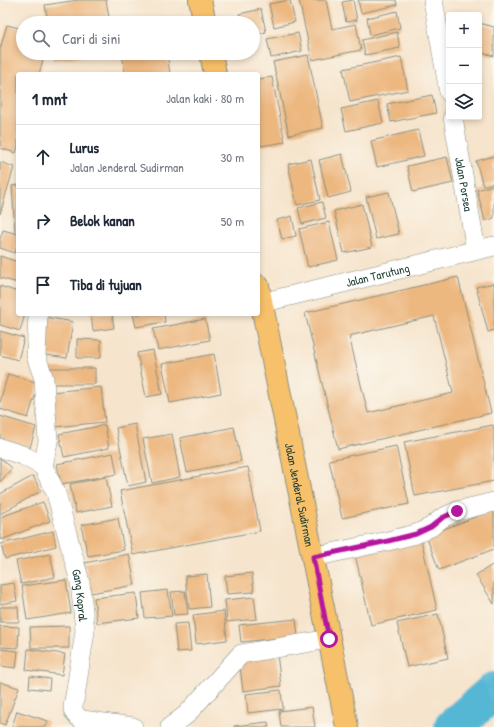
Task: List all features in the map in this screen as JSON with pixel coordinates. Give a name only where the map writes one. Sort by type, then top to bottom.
[{"type":"main road","points":[[200,0],[203,16]]},
{"type":"main road","points":[[212,60],[215,72]]},
{"type":"main road","name":"Jalan Jenderal Sudirman","points":[[260,295],[347,727]]},
{"type":"street","points":[[434,0],[448,84]]},
{"type":"street","name":"Jalan Porsea","points":[[454,120],[476,250]]},
{"type":"street","name":"Jalan Tarutung","points":[[260,295],[494,246]]},
{"type":"street","points":[[0,448],[22,455],[44,466],[48,442],[44,379],[36,356],[38,316]]},
{"type":"street","name":"Gang Kopral","points":[[44,466],[56,493],[80,582],[85,631],[75,696],[72,705],[74,713],[82,720],[133,727]]},
{"type":"street","points":[[313,557],[416,534],[431,527],[442,518],[457,511],[494,502]]},
{"type":"street","points":[[170,727],[186,715],[241,654],[329,639]]},
{"type":"building","points":[[78,0],[106,0],[109,16],[47,16],[45,5]]},
{"type":"building","points":[[290,0],[295,22],[274,27],[269,4]]},
{"type":"building","points":[[299,0],[326,0],[332,29],[356,24],[361,50],[312,60]]},
{"type":"building","points":[[353,0],[357,20],[346,22],[342,2]]},
{"type":"building","points":[[358,0],[396,0],[397,5],[361,13]]},
{"type":"building","points":[[261,9],[266,32],[260,33],[260,16],[239,16],[239,14]]},
{"type":"building","points":[[397,11],[400,28],[370,35],[367,18]]},
{"type":"building","points":[[482,24],[494,27],[494,56],[482,53]]},
{"type":"building","points":[[7,25],[16,27],[16,60],[43,60],[40,72],[16,72],[16,153],[0,148],[0,49]]},
{"type":"building","points":[[397,32],[400,48],[365,55],[362,40]]},
{"type":"building","points":[[298,33],[302,51],[271,58],[267,39]]},
{"type":"building","points":[[308,55],[323,128],[289,135],[273,62]]},
{"type":"building","points":[[401,57],[408,90],[350,102],[343,69]]},
{"type":"building","points":[[123,60],[168,60],[170,72],[125,72]]},
{"type":"building","points":[[272,77],[285,142],[261,146],[260,79]]},
{"type":"building","points":[[432,95],[436,113],[391,122],[387,104]]},
{"type":"building","points":[[378,101],[383,123],[346,131],[341,109]]},
{"type":"building","points":[[418,130],[424,156],[377,167],[371,141]]},
{"type":"building","points":[[342,154],[351,192],[328,198],[319,160]]},
{"type":"building","points":[[494,156],[494,183],[483,186],[476,161]]},
{"type":"building","points":[[447,157],[453,183],[413,192],[407,166]]},
{"type":"building","points":[[311,159],[320,200],[297,205],[288,164]]},
{"type":"building","points":[[0,162],[14,167],[0,214]]},
{"type":"building","points":[[16,185],[15,232],[12,186]]},
{"type":"building","points":[[494,185],[494,218],[485,221],[477,190]]},
{"type":"building","points":[[389,192],[399,234],[376,239],[366,197]]},
{"type":"building","points":[[322,202],[326,218],[302,224],[298,208]]},
{"type":"building","points":[[362,204],[372,247],[344,253],[334,211]]},
{"type":"building","points":[[292,216],[296,236],[282,239],[277,220]]},
{"type":"building","points":[[329,222],[338,260],[308,267],[299,229]]},
{"type":"building","points":[[3,230],[16,233],[15,253],[0,248],[0,239]]},
{"type":"building","points":[[0,256],[16,261],[16,282],[0,278]]},
{"type":"building","points":[[458,277],[491,413],[338,449],[305,313]],"holes":[[[434,316],[453,393],[368,413],[349,336]]]},
{"type":"building","points":[[494,283],[494,330],[488,332],[476,287]]},
{"type":"building","points":[[0,286],[16,291],[16,316],[24,316],[20,331],[0,325]]},
{"type":"building","points":[[91,316],[112,316],[114,328],[93,331]]},
{"type":"building","points":[[133,316],[164,316],[165,322],[136,327]]},
{"type":"building","points":[[45,317],[73,322],[67,358],[40,354]]},
{"type":"building","points":[[205,319],[210,340],[158,350],[153,329]]},
{"type":"building","points":[[0,331],[24,338],[18,360],[0,355]]},
{"type":"building","points":[[77,339],[101,340],[101,358],[77,358]]},
{"type":"building","points":[[153,350],[162,394],[146,397],[137,353]]},
{"type":"building","points":[[214,354],[221,393],[170,403],[162,364]]},
{"type":"building","points":[[47,368],[95,368],[95,384],[47,384]]},
{"type":"building","points":[[8,374],[39,383],[28,418],[0,409],[0,402]]},
{"type":"building","points":[[101,387],[105,422],[55,427],[51,392]]},
{"type":"building","points":[[0,416],[36,427],[29,451],[0,442]]},
{"type":"building","points":[[135,424],[146,482],[128,486],[116,428]]},
{"type":"building","points":[[105,425],[109,448],[64,457],[59,434]]},
{"type":"building","points":[[493,425],[494,481],[415,496],[404,442]]},
{"type":"building","points":[[234,427],[241,461],[187,472],[180,438]]},
{"type":"building","points":[[172,434],[180,477],[152,483],[143,439]]},
{"type":"building","points":[[396,446],[409,504],[342,518],[329,460]]},
{"type":"building","points":[[113,453],[117,474],[61,484],[57,464]]},
{"type":"building","points":[[0,458],[12,468],[0,482]]},
{"type":"building","points":[[248,467],[260,531],[133,555],[120,491]]},
{"type":"building","points":[[33,476],[41,491],[0,514],[0,494]]},
{"type":"building","points":[[106,477],[112,506],[76,513],[70,484]]},
{"type":"building","points":[[43,502],[50,521],[1,540],[0,517]]},
{"type":"building","points":[[494,510],[494,549],[439,570],[426,536]]},
{"type":"building","points":[[118,518],[124,550],[88,556],[81,525]]},
{"type":"building","points":[[53,531],[56,546],[5,559],[1,544]]},
{"type":"building","points":[[421,539],[437,610],[371,625],[355,554]]},
{"type":"building","points":[[50,554],[55,577],[21,584],[16,561]]},
{"type":"building","points":[[129,554],[135,585],[91,593],[85,563]]},
{"type":"building","points":[[494,564],[494,604],[476,575]]},
{"type":"building","points":[[252,573],[254,592],[227,594],[225,576]]},
{"type":"building","points":[[207,574],[210,607],[189,609],[185,576]]},
{"type":"building","points":[[66,580],[71,613],[27,620],[22,586]]},
{"type":"building","points":[[14,583],[17,601],[0,604],[0,585]]},
{"type":"building","points":[[168,590],[172,616],[145,618],[142,593]]},
{"type":"building","points":[[185,591],[188,614],[174,615],[171,592]]},
{"type":"building","points":[[136,593],[139,618],[97,623],[94,598]]},
{"type":"building","points":[[254,597],[257,619],[227,622],[225,600]]},
{"type":"building","points":[[0,607],[18,607],[19,622],[0,622]]},
{"type":"building","points":[[224,611],[227,640],[196,644],[193,615]]},
{"type":"building","points":[[438,614],[448,658],[407,667],[397,623]]},
{"type":"building","points":[[296,619],[298,636],[241,642],[239,625]]},
{"type":"building","points":[[188,623],[191,651],[177,652],[174,624]]},
{"type":"building","points":[[0,626],[19,627],[18,648],[0,647]]},
{"type":"building","points":[[69,626],[69,648],[31,648],[30,627]]},
{"type":"building","points":[[0,649],[18,651],[16,668],[0,666]]},
{"type":"building","points":[[28,649],[65,654],[62,675],[26,670]]},
{"type":"building","points":[[277,654],[281,686],[243,691],[239,659]]},
{"type":"building","points":[[30,676],[50,679],[49,690],[29,688]]},
{"type":"building","points":[[0,682],[19,688],[5,725],[0,723]]},
{"type":"building","points":[[281,690],[283,709],[248,713],[246,694]]},
{"type":"building","points":[[312,707],[315,727],[281,727],[279,711]]},
{"type":"building","points":[[17,711],[48,721],[46,727],[12,727]]},
{"type":"building","points":[[268,722],[269,727],[234,727],[234,726]]},
{"type":"waterway","points":[[453,727],[494,691]]},
{"type":"route","points":[[329,639],[313,557],[416,534],[431,527],[442,518],[457,511]]}]
